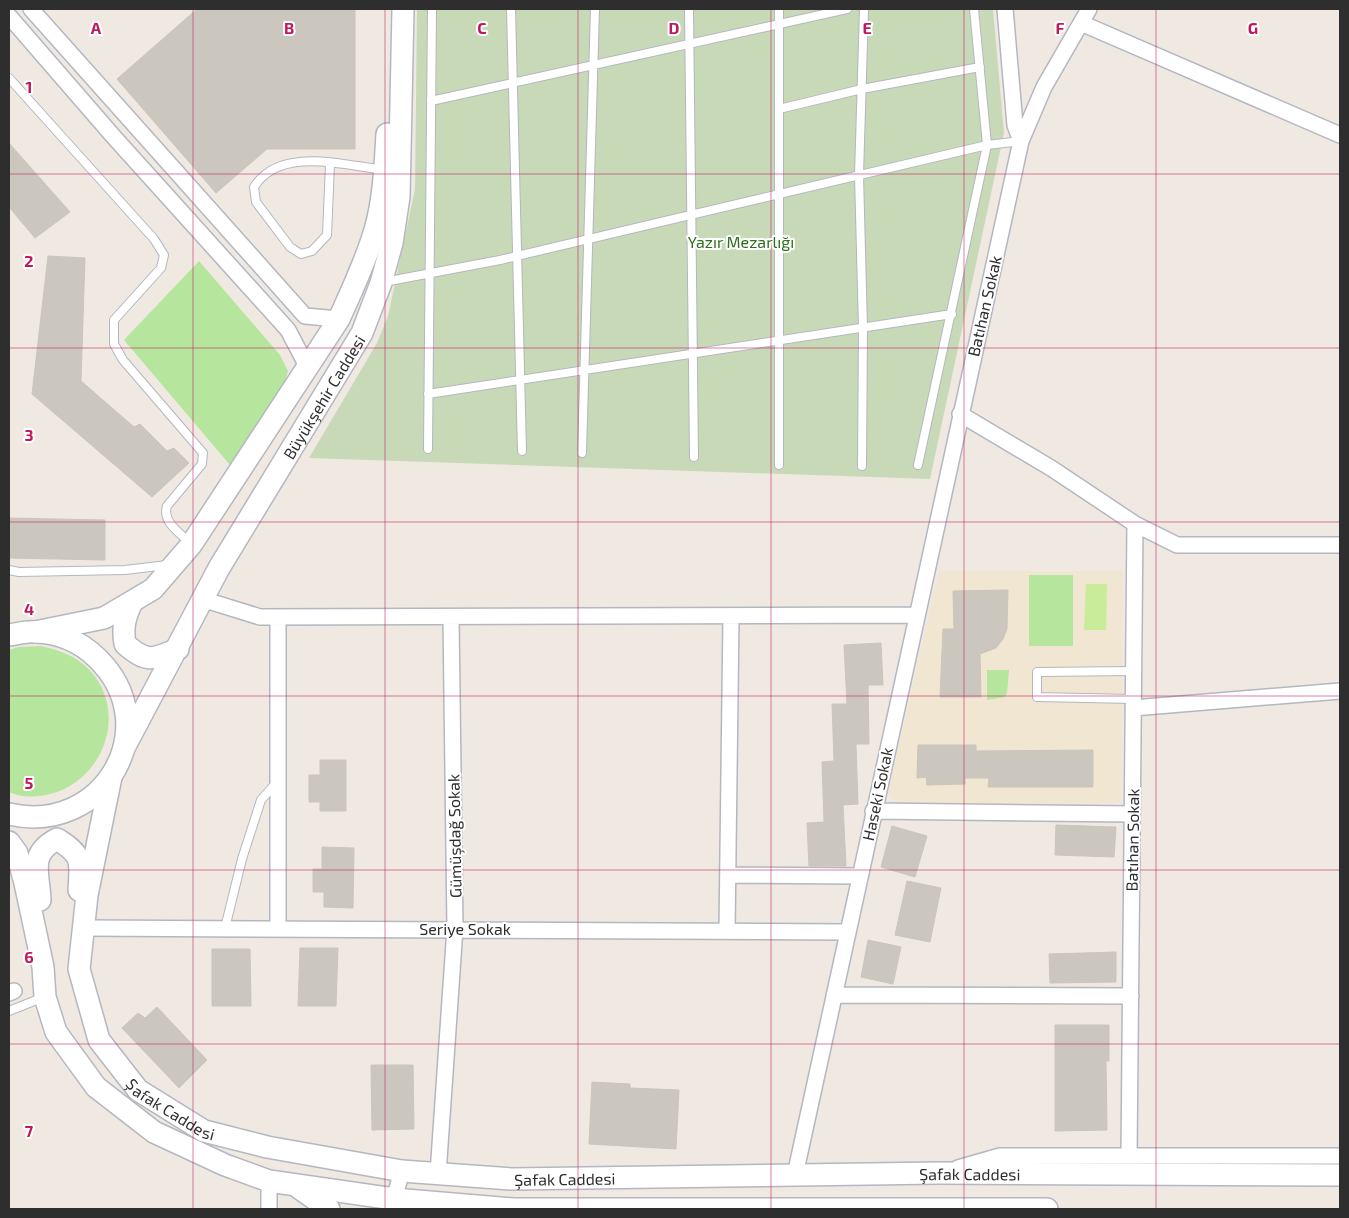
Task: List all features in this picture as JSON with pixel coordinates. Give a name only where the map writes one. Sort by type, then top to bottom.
[{"type":"main road","name":"Büyükşehir Caddesi","points":[[35,632],[104,618],[153,589],[191,545],[339,319],[356,284],[375,230],[385,170],[391,9]]},
{"type":"main road","name":"Büyükşehir Caddesi","points":[[124,748],[178,649],[202,599],[362,333],[381,283],[392,243],[399,197],[404,9]]},
{"type":"main road","points":[[132,602],[124,618],[125,644],[144,658],[157,658],[178,649]]},
{"type":"main road","points":[[9,635],[35,632],[63,636],[88,649],[108,668],[121,693],[127,720],[124,748],[111,777],[89,801],[61,815],[29,819],[9,814]]},
{"type":"main road","name":"Şafak Caddesi","points":[[111,777],[97,841],[83,928],[80,970],[99,1040],[138,1090],[204,1131],[267,1147],[402,1171],[512,1179],[939,1173],[1340,1175]]},
{"type":"main road","points":[[42,961],[40,886],[36,863],[40,851],[57,839],[74,850],[81,866],[79,896],[83,928]]},
{"type":"main road","name":"Şafak Caddesi","points":[[9,842],[17,853],[42,961],[45,997],[56,1032],[96,1087],[154,1132],[225,1165],[269,1181],[394,1204],[514,1209],[1047,1209]]},
{"type":"main road","points":[[295,1185],[329,1209]]},
{"type":"street","points":[[31,9],[305,316],[339,319]]},
{"type":"street","points":[[1005,9],[1015,125],[1021,141]]},
{"type":"street","name":"Batıhan Sokak","points":[[960,414],[1021,141],[1044,87],[1089,9]]},
{"type":"street","points":[[9,16],[113,136],[288,330],[308,368]]},
{"type":"street","points":[[1081,23],[1340,135]]},
{"type":"street","points":[[288,330],[305,316]]},
{"type":"street","points":[[960,414],[1051,468],[1135,524],[1177,545],[1340,545]]},
{"type":"street","name":"Haseki Sokak","points":[[795,1175],[960,414]]},
{"type":"street","name":"Batıhan Sokak","points":[[1129,1156],[1135,524]]},
{"type":"street","points":[[202,599],[260,617],[916,615]]},
{"type":"street","points":[[727,931],[730,616]]},
{"type":"street","points":[[278,617],[278,928]]},
{"type":"street","name":"Gümüşdağ Sokak","points":[[438,1174],[455,928],[451,617]]},
{"type":"street","points":[[1133,703],[1340,691]]},
{"type":"street","points":[[873,811],[1132,814]]},
{"type":"street","points":[[728,875],[859,876]]},
{"type":"street","name":"Seriye Sokak","points":[[83,928],[455,928],[847,932]]},
{"type":"street","points":[[834,995],[1130,996]]},
{"type":"street","points":[[939,1173],[1000,1156],[1340,1156]]},
{"type":"street","points":[[394,1204],[402,1171]]},
{"type":"street","points":[[268,1209],[269,1181]]},
{"type":"lane","points":[[428,449],[432,9]]},
{"type":"lane","points":[[511,9],[522,451]]},
{"type":"lane","points":[[582,453],[595,9]]},
{"type":"lane","points":[[689,9],[694,456]]},
{"type":"lane","points":[[779,465],[778,195],[780,9]]},
{"type":"lane","points":[[431,101],[689,42],[847,9]]},
{"type":"lane","points":[[862,466],[863,328],[859,175],[864,9]]},
{"type":"lane","points":[[918,465],[987,145],[974,9]]},
{"type":"lane","points":[[779,109],[862,89],[980,67]]},
{"type":"lane","points":[[9,78],[154,239],[164,255],[161,268],[114,320],[114,344],[123,360],[203,452],[202,464],[167,506],[164,514],[166,520],[191,545]]},
{"type":"lane","points":[[381,283],[516,256],[987,145],[1021,141]]},
{"type":"lane","points":[[330,164],[327,234],[312,251],[301,254],[290,247],[256,202],[254,187],[261,176],[274,167],[296,161],[330,164],[385,170]]},
{"type":"lane","points":[[428,394],[952,314]]},
{"type":"lane","points":[[9,570],[19,572],[125,570],[174,565]]},
{"type":"lane","points":[[1133,703],[1038,696],[1037,672],[1134,671]]},
{"type":"lane","points":[[225,928],[242,859],[261,800],[278,780]]},
{"type":"lane","points":[[9,1011],[45,997]]},
{"type":"shaded area","points":[[939,571],[1123,571],[1121,803],[897,804],[888,794]]},
{"type":"green space","name":"Yazır Mezarlığı","points":[[417,9],[993,9],[1004,133],[930,479],[309,458],[377,343],[388,316],[415,189]]},
{"type":"green space","points":[[199,261],[280,355],[288,371],[283,388],[230,465],[124,340]]},
{"type":"green space","points":[[1029,575],[1073,575],[1073,646],[1029,646]]},
{"type":"green space","points":[[1086,584],[1107,584],[1106,630],[1084,630]]},
{"type":"green space","points":[[41,646],[74,658],[83,664],[98,680],[106,699],[109,719],[106,739],[98,757],[86,773],[70,786],[50,794],[24,796],[9,792],[9,650],[18,647]]},
{"type":"green space","points":[[987,670],[1009,670],[1005,697],[987,700]]},
{"type":"building","points":[[197,9],[355,9],[355,149],[267,149],[216,193],[117,79]]},
{"type":"building","points":[[9,143],[70,212],[35,238],[9,207]]},
{"type":"building","points":[[48,256],[85,258],[81,381],[134,427],[140,424],[167,451],[174,448],[189,463],[152,497],[32,394]]},
{"type":"building","points":[[9,518],[105,520],[105,560],[9,558]]},
{"type":"building","points":[[1008,590],[1007,629],[1003,639],[996,648],[980,654],[981,697],[940,697],[943,629],[954,629],[953,591]]},
{"type":"building","points":[[881,643],[883,685],[868,685],[869,744],[856,744],[858,804],[843,805],[846,866],[809,866],[807,823],[824,822],[822,762],[834,761],[832,704],[847,704],[844,645]]},
{"type":"building","points":[[918,745],[976,745],[976,751],[1093,750],[1093,787],[988,787],[989,778],[965,778],[965,784],[927,785],[926,777],[917,778]]},
{"type":"building","points":[[320,760],[346,760],[346,811],[320,811],[320,802],[309,802],[309,775],[320,775]]},
{"type":"building","points":[[1056,825],[1116,827],[1114,857],[1055,855]]},
{"type":"building","points":[[892,826],[927,836],[915,877],[881,867]]},
{"type":"building","points":[[322,847],[354,848],[353,908],[324,907],[324,892],[313,892],[313,869],[322,869]]},
{"type":"building","points":[[907,881],[941,888],[930,942],[895,935]]},
{"type":"building","points":[[868,940],[901,947],[893,984],[861,977]]},
{"type":"building","points":[[300,948],[338,948],[336,1006],[298,1006]]},
{"type":"building","points":[[212,949],[250,949],[251,1006],[212,1006]]},
{"type":"building","points":[[1116,952],[1116,982],[1050,983],[1049,954]]},
{"type":"building","points":[[157,1007],[207,1060],[179,1088],[122,1028],[138,1013],[145,1018]]},
{"type":"building","points":[[1055,1025],[1109,1025],[1109,1061],[1106,1061],[1107,1130],[1055,1131]]},
{"type":"building","points":[[371,1065],[413,1065],[414,1129],[372,1130]]},
{"type":"building","points":[[592,1082],[630,1084],[630,1088],[679,1090],[676,1149],[589,1144]]}]
